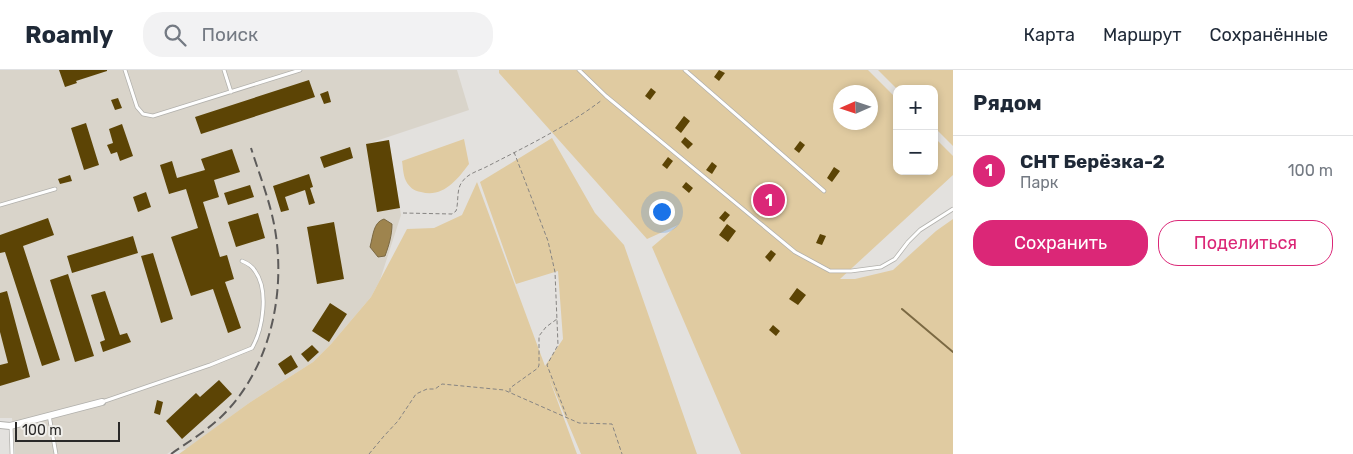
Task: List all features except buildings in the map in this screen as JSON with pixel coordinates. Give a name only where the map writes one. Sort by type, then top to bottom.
[{"type":"street","points":[[0,425],[10,426],[102,402]]},
{"type":"lane","points":[[125,70],[137,107],[147,116],[160,115],[300,70]]},
{"type":"lane","points":[[224,70],[231,92]]},
{"type":"lane","points":[[579,70],[606,96],[795,252],[830,271],[851,271],[881,267],[895,259],[920,230],[953,209]]},
{"type":"lane","points":[[685,70],[824,191]]},
{"type":"lane","points":[[0,205],[55,189]]},
{"type":"lane","points":[[102,402],[210,365],[252,348],[262,323],[263,302],[256,272],[242,261]]},
{"type":"lane","points":[[210,365],[215,359]]},
{"type":"lane","points":[[50,415],[56,454]]},
{"type":"lane","points":[[10,426],[12,454]]},
{"type":"path","points":[[403,213],[452,214],[458,207],[460,183],[467,176],[538,140],[586,112],[606,96]]},
{"type":"path","points":[[514,152],[548,241],[555,272],[558,345],[547,365],[568,419]]},
{"type":"path","points":[[510,392],[510,388],[538,368],[539,336],[541,332],[557,319]]},
{"type":"path","points":[[370,454],[398,421],[416,394],[427,389],[436,389],[442,384],[504,390],[579,424],[612,424],[622,454]]},
{"type":"shaded area","points":[[0,70],[457,70],[469,110],[370,143],[389,140],[401,215],[380,280],[371,297],[313,362],[249,403],[187,449],[171,451],[167,454],[15,454],[12,418],[0,418]]},
{"type":"shaded area","points":[[499,70],[868,70],[893,95],[893,175],[938,175],[938,141],[953,156],[953,175],[840,279],[855,279],[893,270],[936,231],[953,219],[953,454],[741,454],[652,247],[678,225],[647,239],[499,73]]},
{"type":"shaded area","points":[[878,70],[953,70],[953,146],[938,131],[938,85],[893,85]]},
{"type":"shaded area","points":[[552,138],[595,213],[624,245],[697,454],[581,454],[549,378],[577,454],[179,454],[249,403],[313,362],[371,297],[407,229],[434,228],[462,215],[477,182],[545,366],[563,339],[558,271],[516,284],[480,182]]},
{"type":"shaded area","points":[[464,139],[469,164],[449,186],[443,190],[429,193],[416,191],[409,185],[404,176],[402,161]]},
{"type":"shaded area","points":[[384,219],[392,224],[391,232],[385,256],[378,257],[370,247],[378,223]]},
{"type":"waterway","points":[[902,309],[953,352]]},
{"type":"railway","points":[[171,454],[198,436],[223,415],[240,396],[264,351],[271,326],[276,301],[278,249],[269,205],[251,148]]},
{"type":"place","name":"СНТ Берёзка-2","points":[[769,200]]}]
